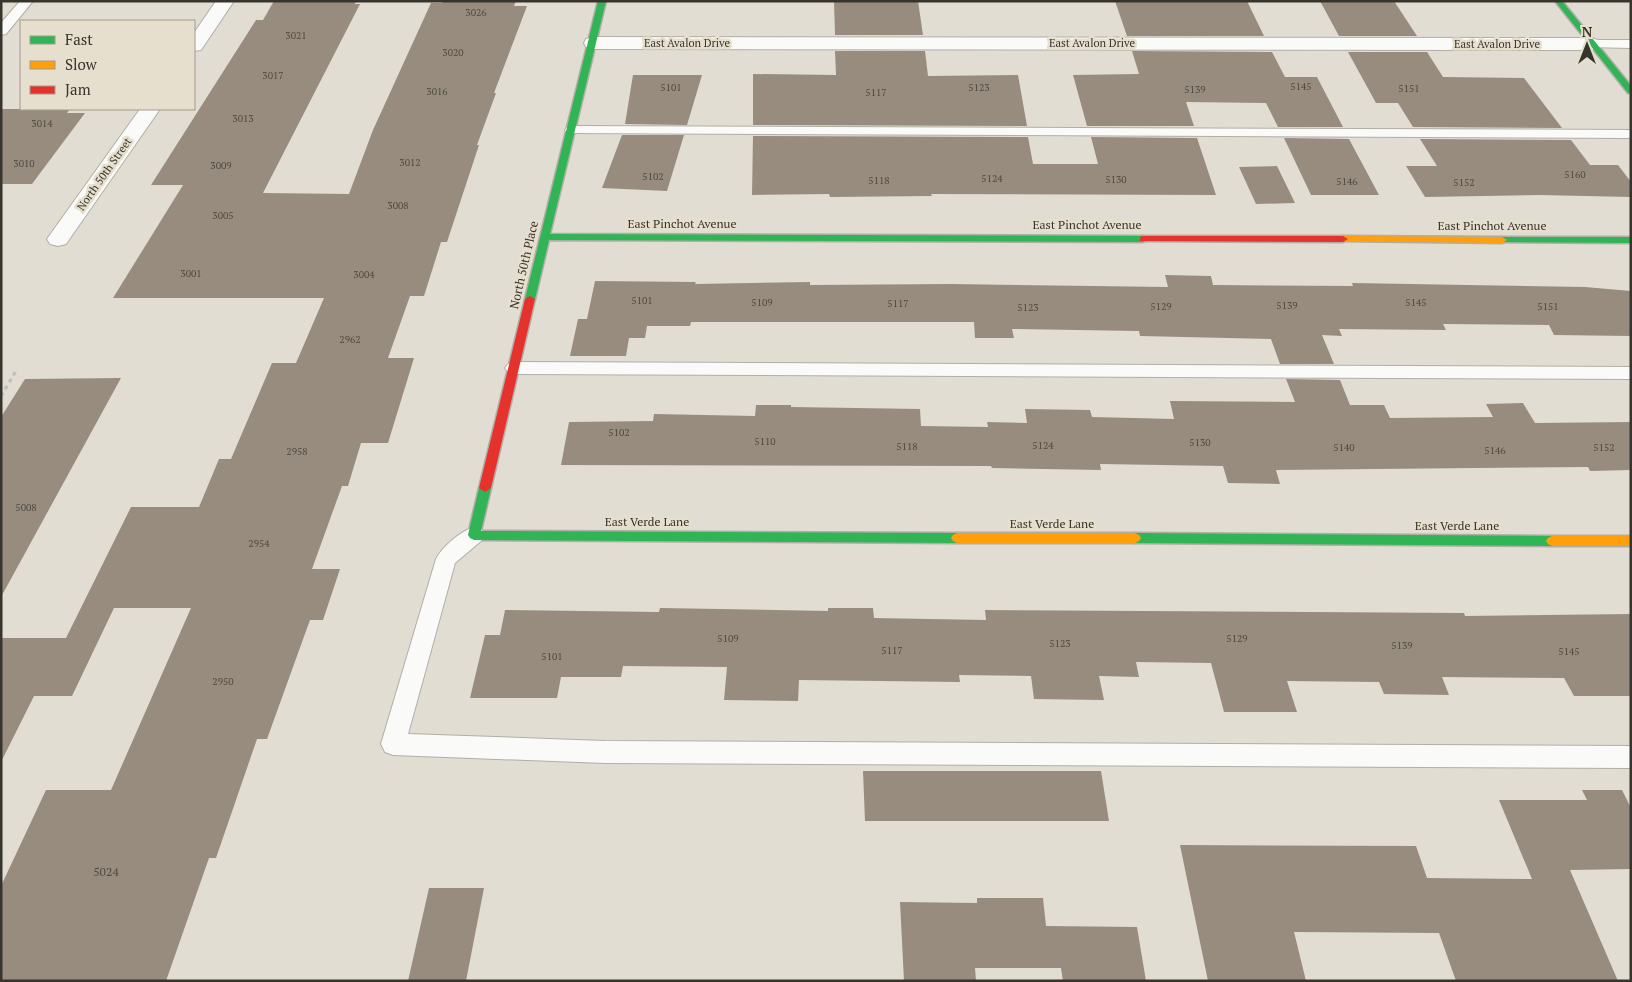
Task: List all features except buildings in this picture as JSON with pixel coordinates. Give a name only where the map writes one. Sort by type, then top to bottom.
[{"type":"street","points":[[195,45],[225,1]]},
{"type":"street","name":"North 50th Place","points":[[474,535],[602,1]]},
{"type":"street","points":[[1558,1],[1631,92]]},
{"type":"street","name":"East Avalon Drive","points":[[593,43],[1591,44]]},
{"type":"street","name":"North 50th Street","points":[[58,239],[149,110]]},
{"type":"street","name":"East Pinchot Avenue","points":[[544,237],[1631,240]]},
{"type":"street","name":"East Verde Lane","points":[[474,535],[1631,541]]},
{"type":"lane","points":[[1,31],[27,1]]},
{"type":"lane","points":[[1591,44],[1631,44]]},
{"type":"lane","points":[[572,130],[1631,134]]},
{"type":"lane","points":[[514,368],[1631,373]]},
{"type":"lane","points":[[474,535],[446,559],[393,744],[606,752],[1631,757]]},
{"type":"path","points":[[1,396],[16,371]]},
{"type":"traffic: fast","points":[[530,299],[602,1]]},
{"type":"traffic: fast","points":[[1558,1],[1631,91]]},
{"type":"traffic: fast","points":[[544,237],[1143,239]]},
{"type":"traffic: fast","points":[[1502,240],[1631,240]]},
{"type":"traffic: fast","points":[[485,488],[474,535],[957,538]]},
{"type":"traffic: fast","points":[[1135,538],[1552,541]]},
{"type":"traffic: slow","points":[[1343,239],[1502,240]]},
{"type":"traffic: slow","points":[[957,538],[1135,538]]},
{"type":"traffic: slow","points":[[1552,541],[1631,541]]},
{"type":"traffic: jam","points":[[1143,239],[1343,239]]},
{"type":"traffic: jam","points":[[485,488],[530,299]]}]
